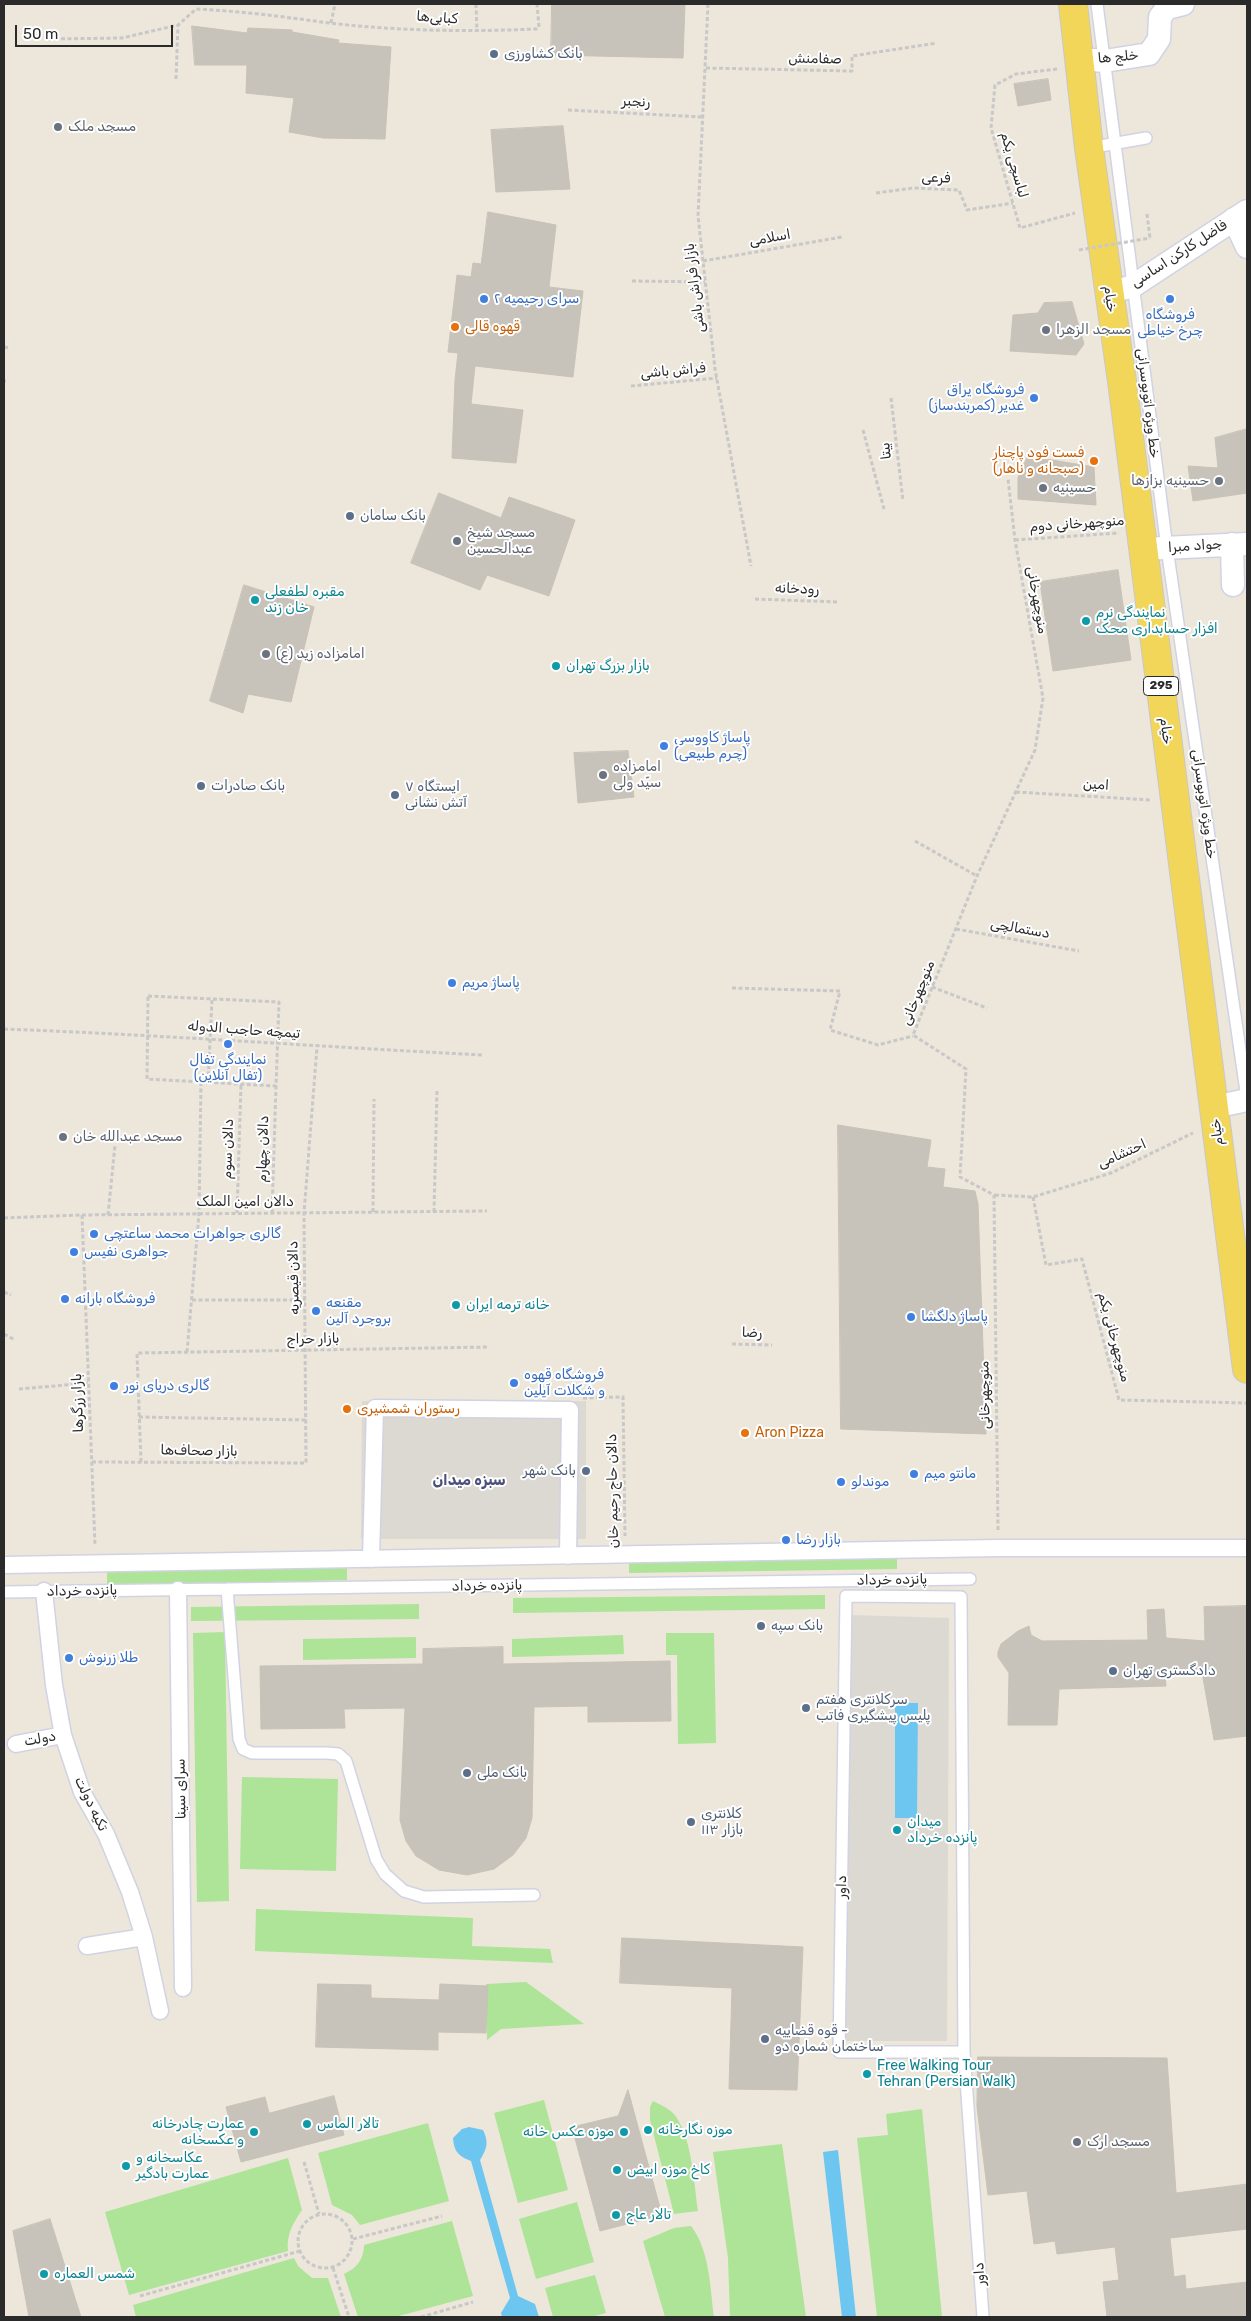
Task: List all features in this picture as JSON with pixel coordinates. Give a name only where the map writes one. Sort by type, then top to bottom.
[{"type":"main road","name":"خیام","points":[[1072,4],[1087,62],[1089,148],[1098,208],[1121,289],[1151,543],[1174,801],[1247,1368]]},
{"type":"street","name":"خلج ها","points":[[1087,62],[1149,54],[1158,39],[1160,17],[1167,8],[1183,4]]},
{"type":"street","name":"فاضل کارکن اساسی","points":[[1121,289],[1241,215]]},
{"type":"street","points":[[1241,215],[1247,247]]},
{"type":"street","name":"جواد مبرا","points":[[1151,543],[1240,544]]},
{"type":"street","points":[[1233,585],[1240,544]]},
{"type":"street","points":[[1215,1114],[1247,1099]]},
{"type":"street","points":[[371,1559],[375,1408],[570,1410],[568,1556]]},
{"type":"street","points":[[4,1565],[998,1548],[1247,1548]]},
{"type":"street","name":"سرای سینا","points":[[178,1590],[183,1988]]},
{"type":"street","name":"تکیه دولت","points":[[44,1591],[54,1684],[63,1735],[82,1792],[106,1834],[130,1892],[144,1937],[160,2011]]},
{"type":"street","name":"دولت","points":[[16,1744],[63,1735]]},
{"type":"street","points":[[87,1946],[144,1937]]},
{"type":"lane","points":[[1097,4],[1087,62],[1115,142],[1121,289]]},
{"type":"lane","points":[[1089,148],[1146,138]]},
{"type":"lane","name":"خط ویژه اتوبوسرانی","points":[[1151,543],[1247,1099]]},
{"type":"lane","name":"پانزده خرداد","points":[[4,1592],[970,1579]]},
{"type":"lane","points":[[836,1581],[846,1596]]},
{"type":"lane","points":[[227,1589],[240,1739],[243,1749],[252,1753],[338,1754],[346,1760],[376,1859],[385,1874],[404,1891],[424,1897],[534,1894]]},
{"type":"lane","name":"پانزده خرداد","points":[[846,1596],[961,1597]]},
{"type":"lane","name":"داور","points":[[846,1596],[839,2052],[964,2052]]},
{"type":"lane","name":"داور","points":[[961,1597],[964,2052],[983,2317]]},
{"type":"path","points":[[331,23],[335,4]]},
{"type":"path","points":[[476,4],[477,32]]},
{"type":"path","name":"کبابی‌ها","points":[[48,39],[122,38],[178,25],[196,9],[252,12],[331,23],[477,32],[536,29],[540,23],[537,4]]},
{"type":"path","name":"بازار فراش باشی","points":[[708,4],[698,216],[717,378],[751,566]]},
{"type":"path","points":[[176,79],[178,25]]},
{"type":"path","name":"صفامنش","points":[[706,68],[852,71],[852,56],[937,43]]},
{"type":"path","name":"لباسچی یکم","points":[[1087,62],[1016,74],[995,84],[991,128],[1020,228],[1098,208]]},
{"type":"path","name":"رنجبر","points":[[568,110],[703,117]]},
{"type":"path","name":"فرعی","points":[[876,193],[913,188],[959,190],[968,210],[1013,203]]},
{"type":"path","points":[[1079,250],[1150,238],[1148,214]]},
{"type":"path","name":"اسلامی","points":[[703,262],[842,237]]},
{"type":"path","points":[[632,281],[705,282]]},
{"type":"path","points":[[4,347],[10,348]]},
{"type":"path","name":"فراش باشی","points":[[631,386],[717,378]]},
{"type":"path","name":"بیتا","points":[[891,398],[903,501]]},
{"type":"path","points":[[863,430],[884,509]]},
{"type":"path","name":"منوچهرخانی","points":[[998,1548],[994,1195],[960,1177],[966,1068],[913,1036],[977,876],[1035,750],[1043,698],[1015,540],[1008,479]]},
{"type":"path","name":"منوچهرخانی دوم","points":[[1015,540],[1151,543]]},
{"type":"path","name":"رودخانه","points":[[755,599],[838,602]]},
{"type":"path","name":"امین","points":[[1016,792],[1174,801]]},
{"type":"path","points":[[915,841],[977,876]]},
{"type":"path","name":"دستمالچی","points":[[956,929],[1080,951]]},
{"type":"path","points":[[932,987],[987,1008]]},
{"type":"path","points":[[732,988],[840,991],[830,1030],[878,1045],[913,1036]]},
{"type":"path","points":[[208,1082],[212,999],[148,996],[147,1079],[276,1086]]},
{"type":"path","name":"دالان چهارم","points":[[212,999],[279,1002],[272,1213]]},
{"type":"path","name":"تیمچه حاجب الدوله","points":[[4,1029],[147,1034],[317,1047],[483,1055]]},
{"type":"path","name":"دالان قیصریه","points":[[306,1463],[304,1213],[317,1047]]},
{"type":"path","points":[[187,1352],[199,1214],[201,1082]]},
{"type":"path","name":"دالان سوم","points":[[237,1214],[241,1084]]},
{"type":"path","points":[[434,1212],[437,1090]]},
{"type":"path","points":[[373,1212],[374,1099]]},
{"type":"path","name":"احتشامی","points":[[1033,1197],[1111,1173],[1215,1114]]},
{"type":"path","points":[[108,1215],[115,1145]]},
{"type":"path","points":[[994,1195],[1033,1197]]},
{"type":"path","name":"منوچهرخانی یکم","points":[[1033,1197],[1046,1265],[1082,1259],[1120,1400],[1247,1403]]},
{"type":"path","name":"دالان امین الملک","points":[[4,1218],[82,1215],[486,1211]]},
{"type":"path","name":"بازار زرگرها","points":[[82,1215],[95,1563]]},
{"type":"path","points":[[4,1292],[11,1295]]},
{"type":"path","points":[[192,1300],[305,1300]]},
{"type":"path","points":[[4,1334],[15,1340]]},
{"type":"path","name":"رضا","points":[[732,1344],[772,1345]]},
{"type":"path","name":"بازار حراج","points":[[139,1417],[137,1353],[489,1347]]},
{"type":"path","points":[[19,1389],[88,1383]]},
{"type":"path","name":"دالان حاج رحیم خان","points":[[623,1397],[625,1555]]},
{"type":"path","points":[[141,1462],[139,1417],[306,1420]]},
{"type":"path","name":"بازار صحاف‌ها","points":[[92,1462],[306,1463]]},
{"type":"path","points":[[304,2162],[319,2214]]},
{"type":"path","points":[[319,2214],[335,2215],[342,2219],[351,2232],[353,2239],[348,2257],[333,2268],[316,2267],[308,2263],[300,2251],[298,2239],[304,2223],[319,2214]]},
{"type":"path","points":[[353,2239],[442,2216]]},
{"type":"path","points":[[140,2296],[300,2251]]},
{"type":"path","points":[[333,2268],[349,2317]]},
{"type":"path","points":[[421,2317],[474,2302]]},
{"type":"green space","points":[[897,1557],[897,1569],[629,1573],[629,1562]]},
{"type":"green space","points":[[347,1567],[347,1580],[107,1586],[107,1572]]},
{"type":"green space","points":[[825,1595],[825,1609],[513,1613],[513,1598]]},
{"type":"green space","points":[[419,1604],[419,1619],[191,1621],[191,1607]]},
{"type":"green space","points":[[225,1632],[229,1901],[197,1902],[193,1633]]},
{"type":"green space","points":[[666,1633],[714,1633],[716,1743],[678,1744],[677,1655],[666,1655]]},
{"type":"green space","points":[[623,1635],[624,1654],[512,1657],[512,1639]]},
{"type":"green space","points":[[416,1637],[416,1658],[303,1660],[303,1639]]},
{"type":"green space","points":[[242,1777],[338,1779],[336,1871],[240,1869]]},
{"type":"green space","points":[[256,1909],[473,1918],[472,1946],[550,1949],[553,1963],[255,1951]]},
{"type":"green space","points":[[526,1982],[584,2024],[501,2029],[487,2040],[486,1984]]},
{"type":"green space","points":[[544,2100],[568,2190],[518,2203],[494,2113]]},
{"type":"green space","points":[[653,2101],[673,2113],[684,2133],[691,2160],[698,2211],[674,2214],[650,2120],[650,2107]]},
{"type":"green space","points":[[922,2109],[942,2317],[877,2317],[857,2138],[888,2135],[886,2114]]},
{"type":"green space","points":[[428,2123],[449,2201],[360,2225],[352,2215],[332,2205],[318,2153]]},
{"type":"green space","points":[[782,2144],[806,2317],[730,2317],[728,2258],[713,2152]]},
{"type":"green space","points":[[288,2158],[302,2210],[291,2229],[288,2251],[129,2295],[105,2212]]},
{"type":"green space","points":[[577,2202],[594,2262],[536,2279],[519,2219]]},
{"type":"green space","points":[[452,2221],[473,2296],[395,2317],[358,2317],[344,2274],[353,2269],[359,2262],[363,2255],[364,2245]]},
{"type":"green space","points":[[691,2226],[706,2258],[714,2317],[665,2317],[643,2241],[674,2228]]},
{"type":"green space","points":[[294,2258],[298,2266],[312,2278],[328,2278],[341,2317],[136,2317],[133,2305]]},
{"type":"green space","points":[[595,2275],[606,2313],[591,2317],[553,2317],[545,2288]]},
{"type":"shaded area","name":"سبزه میدان","points":[[362,1401],[586,1401],[586,1539],[361,1539]]},
{"type":"shaded area","name":"میدان پانزده خرداد","points":[[850,1615],[949,1618],[947,2041],[844,2041]]},
{"type":"water","points":[[895,1703],[918,1703],[917,1818],[895,1818]]},
{"type":"water","points":[[469,2127],[483,2130],[486,2138],[486,2149],[480,2160],[518,2296],[535,2304],[539,2317],[502,2317],[501,2313],[510,2298],[471,2161],[457,2152],[453,2138],[462,2129]]},
{"type":"water","points":[[838,2150],[856,2317],[842,2317],[823,2152]]},
{"type":"building","points":[[552,4],[685,4],[683,58],[551,55]]},
{"type":"building","points":[[192,26],[247,33],[248,28],[292,30],[292,32],[339,40],[338,43],[391,47],[385,139],[323,138],[289,132],[294,98],[246,93],[247,65],[195,65]]},
{"type":"building","points":[[1048,79],[1051,100],[1018,106],[1014,84]]},
{"type":"building","points":[[563,126],[570,189],[496,192],[491,130]]},
{"type":"building","points":[[488,212],[556,225],[549,287],[583,291],[573,377],[475,366],[471,404],[523,410],[516,463],[452,458],[458,353],[448,352],[457,275],[471,277],[473,263],[481,264]]},
{"type":"building","name":"مسجد الزهرا","points":[[1072,302],[1084,344],[1076,355],[1010,351],[1013,315],[1038,313],[1044,303]]},
{"type":"building","name":"حسینیه بزازها","points":[[1247,429],[1247,493],[1193,501],[1188,466],[1218,468],[1215,438]]},
{"type":"building","name":"حسینیه","points":[[1028,456],[1094,467],[1096,505],[1018,499],[1018,478]]},
{"type":"building","points":[[439,493],[501,518],[509,497],[575,520],[549,596],[487,575],[480,590],[411,563]]},
{"type":"building","name":"نمایندگی نرم افزار حسابداری محک","points":[[1118,570],[1131,660],[1053,671],[1040,582]]},
{"type":"building","points":[[244,585],[314,607],[291,702],[248,694],[243,713],[210,701]]},
{"type":"building","name":"امامزاده سیّد ولی","points":[[628,751],[634,797],[578,803],[574,753]]},
{"type":"building","name":"پاساژ دلگشا","points":[[838,1125],[931,1140],[927,1167],[945,1169],[943,1187],[975,1191],[978,1204],[986,1434],[841,1429]]},
{"type":"building","points":[[1246,1606],[1247,1736],[1214,1740],[1202,1672],[1165,1674],[1166,1686],[1059,1689],[1057,1725],[1008,1725],[1009,1673],[998,1657],[998,1652],[1001,1644],[1018,1631],[1029,1626],[1031,1635],[1042,1641],[1148,1640],[1147,1610],[1164,1609],[1166,1638],[1205,1641],[1204,1607]]},
{"type":"building","name":"بانک ملی","points":[[503,1647],[503,1664],[670,1661],[671,1721],[588,1722],[588,1706],[534,1707],[532,1818],[526,1838],[513,1855],[494,1869],[467,1875],[439,1870],[416,1856],[406,1841],[400,1820],[405,1708],[344,1709],[345,1728],[261,1729],[260,1666],[423,1664],[423,1649]]},
{"type":"building","name":"قوه قضاییه - ساختمان شماره دو","points":[[622,1938],[803,1947],[797,2090],[729,2089],[732,1988],[620,1983]]},
{"type":"building","points":[[318,1984],[371,1985],[371,1998],[439,2000],[440,1984],[488,1986],[486,2033],[438,2032],[438,2050],[316,2047]]},
{"type":"building","points":[[978,2057],[1167,2058],[1176,2193],[1247,2184],[1247,2229],[1170,2238],[1174,2277],[1185,2275],[1186,2289],[1247,2282],[1247,2317],[1107,2317],[1103,2282],[1119,2280],[1115,2247],[1057,2254],[1055,2241],[1034,2244],[1027,2191],[988,2195],[977,2107]]},
{"type":"building","name":"کاخ موزه ابیض","points":[[628,2090],[662,2215],[600,2231],[572,2127],[618,2116]]},
{"type":"building","points":[[334,2096],[344,2135],[241,2162],[226,2107],[265,2097],[269,2113]]},
{"type":"building","name":"شمس العماره","points":[[50,2219],[81,2317],[29,2317],[13,2231]]},
{"type":"place","name":"بانک کشاورزی","points":[[494,54]]},
{"type":"place","name":"مسجد ملک","points":[[58,127]]},
{"type":"place","name":"سرای رحیمیه ۲","points":[[484,299]]},
{"type":"place","name":"فروشگاه چرخ خیاطی","points":[[1170,299]]},
{"type":"place","name":"قهوه قالی","points":[[455,327]]},
{"type":"place","name":"مسجد الزهرا","points":[[1046,330]]},
{"type":"place","name":"فروشگاه یراق غدیر (کمربندساز)","points":[[1034,398]]},
{"type":"place","name":"فست فود پاچنار (صبحانه و ناهار)","points":[[1094,461]]},
{"type":"place","name":"حسینیه بزازها","points":[[1219,481]]},
{"type":"place","name":"حسینیه","points":[[1043,488]]},
{"type":"place","name":"بانک سامان","points":[[350,516]]},
{"type":"place","name":"مسجد شیخ عبدالحسین","points":[[457,541]]},
{"type":"place","name":"مقبره لطفعلی خان زند","points":[[255,600]]},
{"type":"place","name":"نمایندگی نرم افزار حسابداری محک","points":[[1086,621]]},
{"type":"place","name":"امامزاده زید (ع)","points":[[266,654]]},
{"type":"place","name":"بازار بزرگ تهران","points":[[556,666]]},
{"type":"place","name":"پاساژ کاووسی (چرم طبیعی)","points":[[664,746]]},
{"type":"place","name":"امامزاده سیّد ولی","points":[[603,775]]},
{"type":"place","name":"بانک صادرات","points":[[201,786]]},
{"type":"place","name":"ایستگاه ۷ آتش نشانی","points":[[395,795]]},
{"type":"place","name":"پاساژ مریم","points":[[452,983]]},
{"type":"place","name":"نمایندگی تفال (تفال آنلاین)","points":[[228,1044]]},
{"type":"place","name":"مسجد عبدالله خان","points":[[63,1137]]},
{"type":"place","name":"گالری جواهرات محمد ساعتچی","points":[[94,1234]]},
{"type":"place","name":"جواهری نفیس","points":[[74,1252]]},
{"type":"place","name":"فروشگاه بارانه","points":[[65,1299]]},
{"type":"place","name":"خانه ترمه ایران","points":[[456,1305]]},
{"type":"place","name":"مقنعه بروجرد آلین","points":[[316,1311]]},
{"type":"place","name":"پاساژ دلگشا","points":[[911,1317]]},
{"type":"place","name":"فروشگاه قهوه و شکلات آیلین","points":[[514,1383]]},
{"type":"place","name":"گالری دریای نور","points":[[114,1386]]},
{"type":"place","name":"رستوران شمشيری","points":[[347,1409]]},
{"type":"place","name":"Aron Pizza","points":[[745,1433]]},
{"type":"place","name":"بانک شهر","points":[[586,1471]]},
{"type":"place","name":"مانتو میم","points":[[914,1474]]},
{"type":"place","name":"موندلو","points":[[841,1482]]},
{"type":"place","name":"بازار رضا","points":[[786,1540]]},
{"type":"place","name":"بانک سپه","points":[[761,1626]]},
{"type":"place","name":"طلا زرنوش","points":[[69,1658]]},
{"type":"place","name":"دادگستری تهران","points":[[1113,1671]]},
{"type":"place","name":"سرکلانتری هفتم پلیس پیشگیری فاتب","points":[[806,1708]]},
{"type":"place","name":"بانک ملی","points":[[467,1773]]},
{"type":"place","name":"کلانتری ۱۱۳ بازار","points":[[691,1822]]},
{"type":"place","name":"میدان پانزده خرداد","points":[[897,1830]]},
{"type":"place","name":"قوه قضاییه - ساختمان شماره دو","points":[[765,2039]]},
{"type":"place","name":"Free Walking Tour Tehran (Persian Walk)","points":[[867,2074]]},
{"type":"place","name":"تالار الماس","points":[[307,2124]]},
{"type":"place","name":"موزه نگارخانه","points":[[648,2130]]},
{"type":"place","name":"عمارت چادرخانه و عکسخانه","points":[[254,2132]]},
{"type":"place","name":"موزه عکس خانه","points":[[624,2132]]},
{"type":"place","name":"مسجد ارک","points":[[1077,2142]]},
{"type":"place","name":"عکاسخانه و عمارت بادگیر","points":[[126,2166]]},
{"type":"place","name":"کاخ موزه ابیض","points":[[617,2170]]},
{"type":"place","name":"تالار عاج","points":[[616,2215]]},
{"type":"place","name":"شمس العماره","points":[[44,2274]]},
{"type":"district","name":"سبزه میدان","points":[[469,1481]]}]
